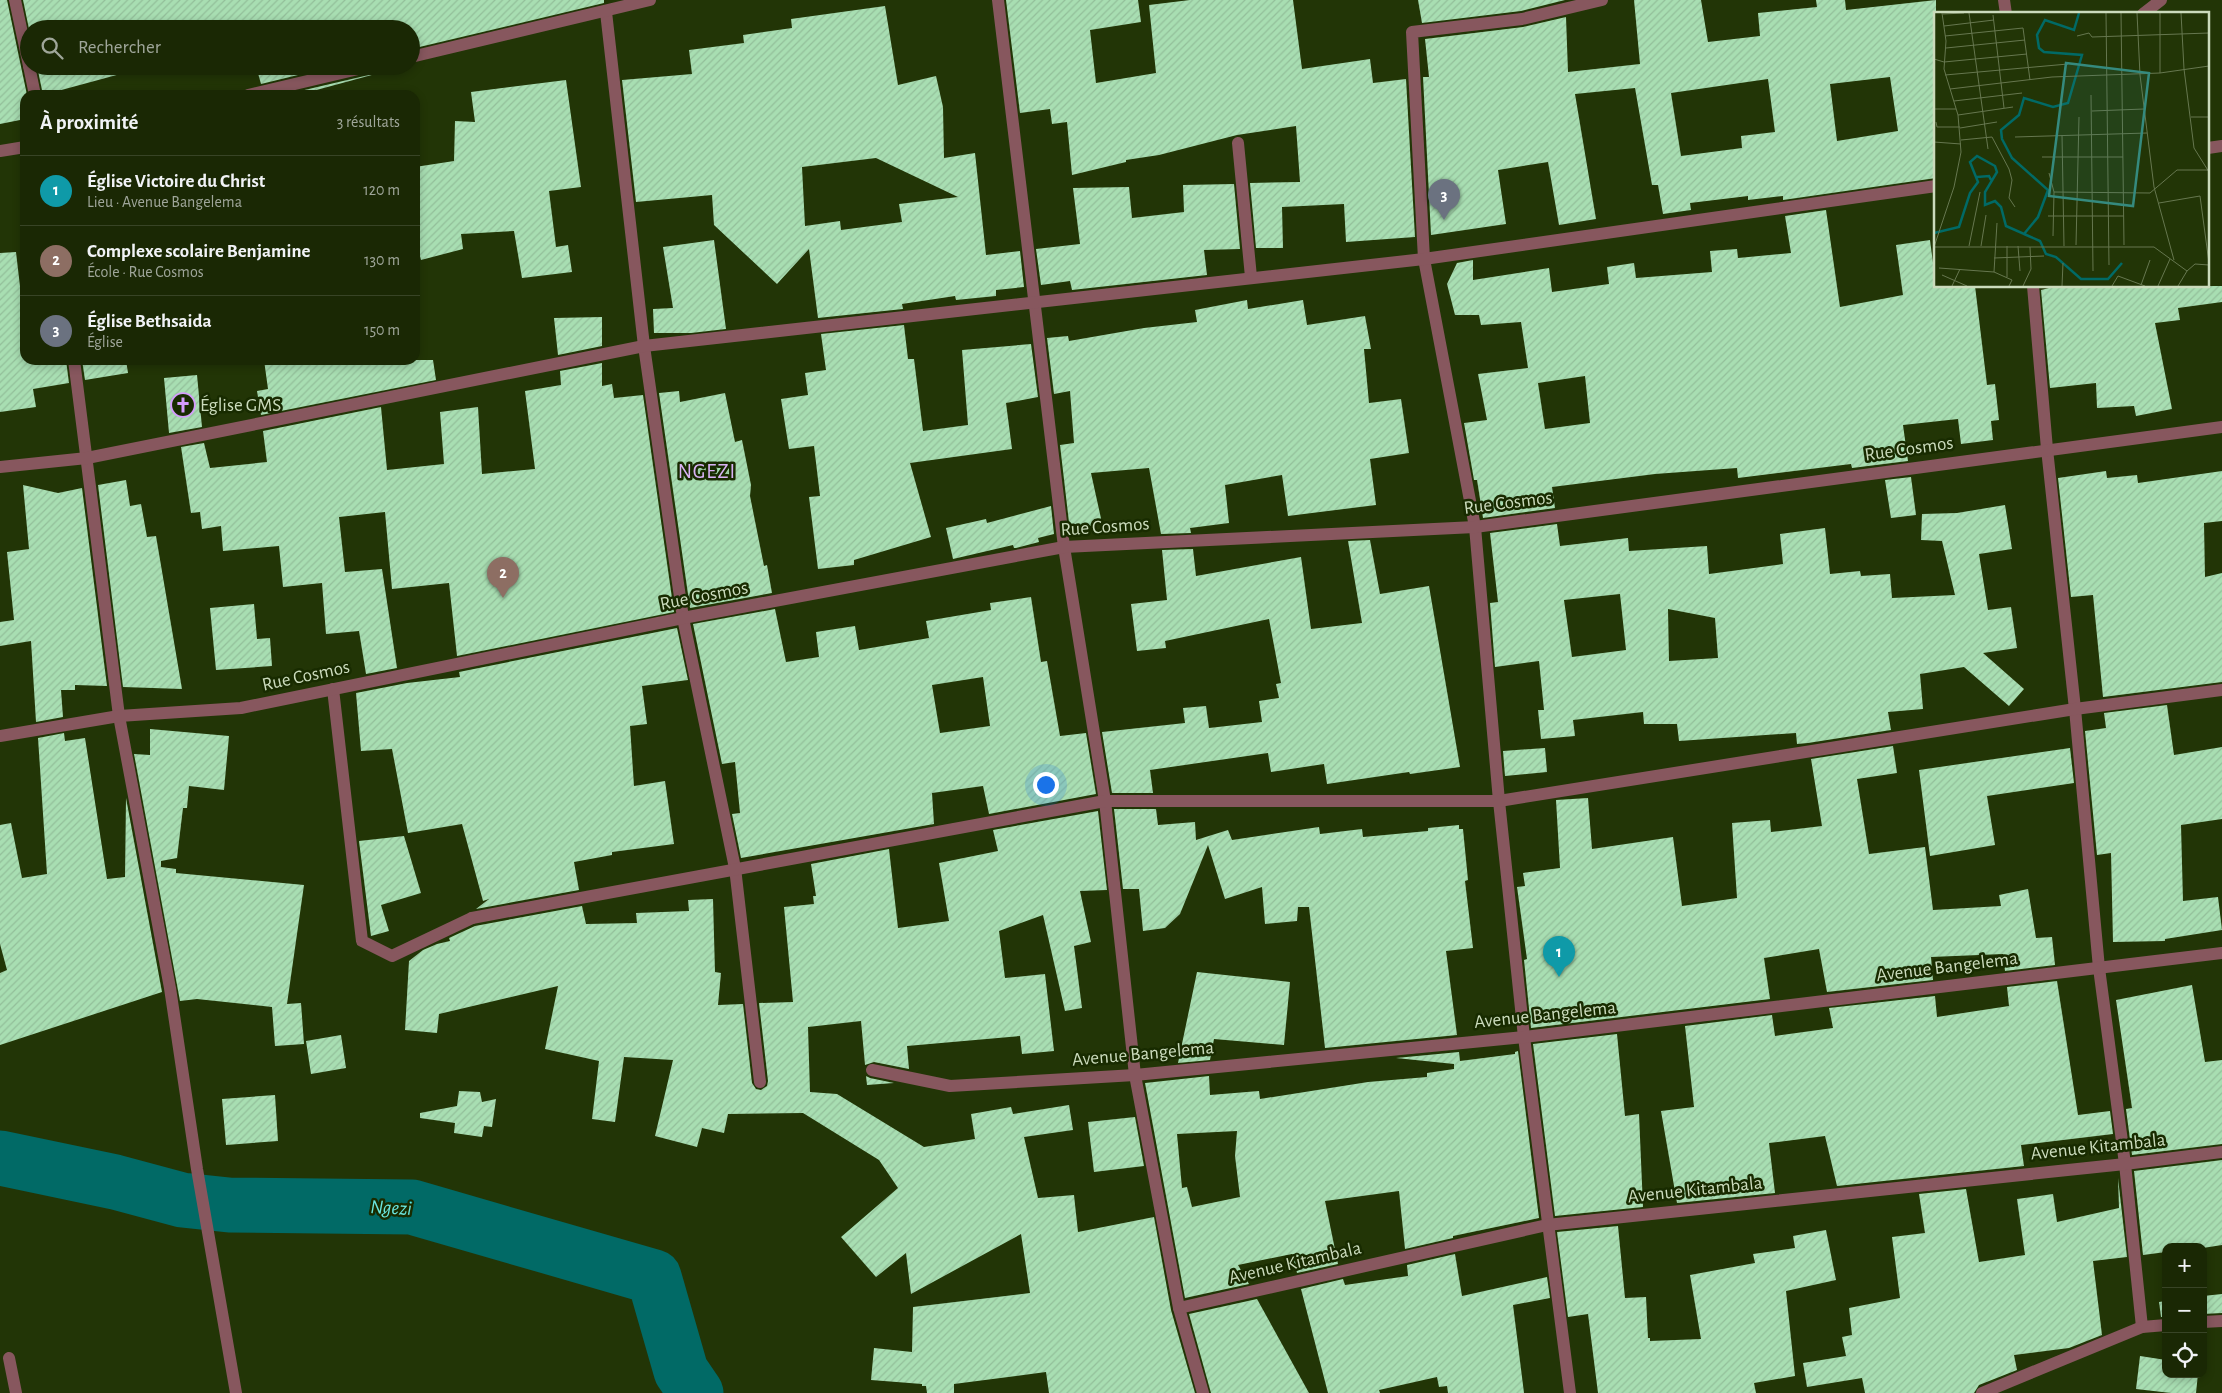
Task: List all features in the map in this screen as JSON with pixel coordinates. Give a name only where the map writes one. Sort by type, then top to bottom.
[{"type":"street","points":[[15,0],[20,24]]},
{"type":"street","points":[[420,55],[650,0]]},
{"type":"street","points":[[998,0],[1064,547],[1105,801],[1135,1075],[1179,1308],[1203,1393]]},
{"type":"street","points":[[1570,1393],[1524,1037],[1499,801],[1475,527],[1424,259],[1412,32],[1522,19],[1602,0]]},
{"type":"street","points":[[2146,12],[2161,0]]},
{"type":"street","points":[[606,12],[644,346],[683,618],[735,868],[760,1082]]},
{"type":"street","points":[[31,75],[34,90]]},
{"type":"street","points":[[269,90],[333,75]]},
{"type":"street","points":[[1238,143],[1251,277]]},
{"type":"street","points":[[0,151],[20,148]]},
{"type":"street","points":[[0,467],[86,458],[644,346],[1424,259],[1934,186]]},
{"type":"street","points":[[2033,288],[2047,450],[2075,709],[2098,968],[2125,1164],[2142,1327]]},
{"type":"street","points":[[75,365],[119,716],[170,988],[196,1169],[236,1393]]},
{"type":"street","name":"Rue Cosmos","points":[[0,736],[119,716],[241,708],[683,618],[1064,547],[1475,527],[2222,427]]},
{"type":"street","points":[[333,689],[362,941],[392,956],[472,918],[1105,801],[1499,801],[2075,709],[2222,690]]},
{"type":"street","name":"Avenue Bangelema","points":[[872,1070],[950,1086],[1135,1075],[1524,1037],[2222,953]]},
{"type":"street","name":"Avenue Kitambala","points":[[1179,1308],[1547,1225],[2125,1164],[2222,1152]]},
{"type":"street","points":[[2207,1322],[2222,1321]]},
{"type":"street","points":[[1982,1393],[2142,1327],[2162,1325]]},
{"type":"street","points":[[9,1358],[16,1393]]},
{"type":"building","points":[[0,0],[7,0],[20,62],[20,75],[23,75],[26,90],[20,90],[20,120],[0,124]]},
{"type":"building","points":[[23,0],[604,0],[604,3],[420,47],[420,20],[27,20]]},
{"type":"building","points":[[1006,0],[1138,0],[1141,22],[1090,30],[1096,83],[1156,73],[1149,5],[1190,0],[1293,0],[1302,69],[1370,59],[1373,83],[1406,79],[1415,237],[1346,242],[1344,204],[1282,207],[1283,248],[1256,248],[1250,183],[1300,182],[1296,126],[1237,135],[1159,155],[1126,160],[1126,162],[1072,175],[1067,122],[1052,124],[1050,109],[1020,113]]},
{"type":"building","points":[[1418,0],[1565,0],[1521,11],[1422,23]]},
{"type":"building","points":[[1634,0],[1701,0],[1708,42],[1760,36],[1758,13],[1817,7],[1816,0],[1845,0],[1846,10],[1936,0],[1936,12],[1934,12],[1934,178],[1783,200],[1783,196],[1748,200],[1748,196],[1690,203],[1691,210],[1663,214],[1658,185],[1652,185],[1635,88],[1575,94],[1596,219],[1559,225],[1548,162],[1498,170],[1506,224],[1431,235],[1423,77],[1429,77],[1425,39],[1523,27],[1566,17],[1568,72],[1640,64]],"holes":[[[1890,77],[1898,131],[1837,141],[1830,84]],[[1768,79],[1775,132],[1741,136],[1742,148],[1681,156],[1671,93]]]},
{"type":"building","points":[[885,6],[898,85],[936,76],[943,107],[944,158],[975,153],[986,255],[1020,251],[1024,287],[996,290],[996,296],[956,300],[955,296],[902,304],[903,309],[818,318],[809,249],[777,284],[714,225],[712,195],[636,202],[622,80],[692,74],[689,50],[744,43],[743,35],[792,28],[791,19]],"holes":[[[876,158],[958,197],[899,204],[902,222],[841,230],[840,221],[805,226],[802,167]]]},
{"type":"building","points":[[39,75],[117,75],[61,90],[42,90]]},
{"type":"building","points":[[258,75],[298,75],[261,84]]},
{"type":"building","points":[[369,75],[372,75],[316,90],[304,90]]},
{"type":"building","points":[[566,80],[581,187],[549,191],[556,247],[568,245],[572,272],[522,278],[514,231],[461,234],[463,249],[421,260],[420,166],[454,161],[455,121],[475,122],[471,92]]},
{"type":"building","points":[[1234,184],[1240,249],[1204,250],[1207,275],[1072,290],[1070,281],[1041,285],[1036,249],[1080,244],[1073,188],[1129,187],[1132,218],[1184,212],[1183,185]]},
{"type":"building","points":[[1826,210],[1840,307],[1903,295],[1896,245],[1930,240],[1934,288],[1975,288],[1987,385],[1995,384],[1999,420],[1991,421],[1993,440],[1961,444],[1958,419],[1903,425],[1908,461],[1852,468],[1851,464],[1738,478],[1737,468],[1655,474],[1552,487],[1555,508],[1483,518],[1477,480],[1474,480],[1464,423],[1487,420],[1478,374],[1528,368],[1521,322],[1481,325],[1479,315],[1455,315],[1447,284],[1457,263],[1473,260],[1473,280],[1549,268],[1552,292],[1609,284],[1607,267],[1634,263],[1636,278],[1712,272],[1710,251],[1737,249],[1738,258],[1791,253],[1785,216]],"holes":[[[1585,376],[1590,423],[1545,429],[1538,383]]]},
{"type":"building","points":[[714,240],[726,329],[691,333],[654,333],[653,309],[673,308],[663,247]]},
{"type":"building","points":[[16,252],[20,286],[20,365],[67,365],[69,383],[33,389],[36,407],[0,412],[0,253]]},
{"type":"building","points":[[2210,286],[2222,286],[2222,302],[2178,308],[2180,320],[2155,323],[2172,409],[2136,416],[2134,406],[2097,408],[2096,383],[2050,388],[2041,290],[2049,288],[2210,288]]},
{"type":"building","points":[[1247,300],[1248,309],[1303,300],[1307,325],[1365,316],[1371,349],[1364,349],[1369,403],[1401,399],[1409,453],[1370,459],[1376,505],[1288,516],[1282,475],[1225,485],[1229,523],[1190,528],[1191,533],[1161,534],[1149,468],[1091,473],[1102,523],[1070,531],[1060,445],[1074,443],[1070,391],[1054,394],[1047,338],[1068,336],[1069,341],[1144,328],[1197,322],[1195,310]]},
{"type":"building","points":[[602,317],[602,346],[558,355],[554,318]]},
{"type":"building","points":[[904,325],[908,359],[914,359],[923,431],[968,425],[962,350],[1031,344],[1038,397],[1006,403],[1012,449],[910,463],[931,537],[854,560],[854,565],[818,569],[809,497],[820,496],[814,446],[789,449],[781,399],[808,395],[805,373],[826,370],[821,334]]},
{"type":"building","points":[[420,360],[433,360],[436,380],[261,415],[257,391],[268,389],[265,365],[420,365]]},
{"type":"building","points":[[602,363],[602,386],[612,384],[614,398],[643,395],[674,612],[457,656],[449,583],[392,589],[385,512],[339,517],[345,572],[382,569],[397,668],[366,674],[359,631],[326,634],[322,583],[283,587],[279,546],[223,551],[221,526],[202,529],[200,512],[191,513],[181,447],[204,443],[210,468],[267,462],[263,431],[381,407],[387,470],[444,464],[440,412],[478,407],[482,474],[535,469],[525,391],[561,385],[560,371]]},
{"type":"building","points":[[83,365],[127,365],[128,373],[85,380]]},
{"type":"building","name":"Église GMS","points":[[197,375],[202,427],[169,433],[164,378]]},
{"type":"building","points":[[679,391],[680,402],[725,393],[735,442],[742,440],[751,485],[750,496],[764,566],[767,565],[772,593],[690,608],[659,393]]},
{"type":"building","points":[[2106,471],[2107,478],[2137,475],[2138,483],[2222,471],[2222,521],[2204,523],[2205,577],[2222,573],[2222,682],[2103,697],[2093,595],[2071,597],[2058,478]]},
{"type":"building","points":[[1911,477],[1916,515],[1891,518],[1885,480]]},
{"type":"building","points":[[126,480],[130,506],[141,504],[147,537],[156,536],[182,689],[123,687],[98,485]]},
{"type":"building","points":[[23,485],[58,493],[82,488],[107,686],[75,685],[75,690],[61,690],[63,717],[36,722],[31,641],[0,646],[0,622],[14,620],[7,552],[29,549]]},
{"type":"building","points":[[2005,505],[2012,549],[1979,554],[1988,610],[2011,607],[2017,648],[1983,653],[2024,689],[2009,706],[1964,667],[1920,674],[1923,709],[1888,712],[1891,730],[1797,744],[1796,733],[1679,741],[1677,724],[1644,724],[1643,712],[1573,720],[1575,736],[1541,739],[1538,710],[1544,710],[1539,661],[1495,667],[1490,603],[1498,602],[1490,533],[1557,524],[1560,546],[1628,538],[1629,551],[1707,546],[1709,574],[1783,564],[1780,534],[1825,528],[1830,574],[1860,571],[1861,576],[1890,574],[1892,598],[1955,595],[1942,541],[1921,540],[1922,514],[1957,513]],"holes":[[[1620,594],[1626,650],[1572,657],[1564,600]],[[1668,609],[1715,618],[1718,658],[1669,661]]]},
{"type":"building","points":[[1051,506],[1054,534],[1038,538],[1039,542],[1016,548],[1013,545],[953,559],[946,528],[986,519],[987,523]]},
{"type":"building","points":[[1370,540],[1380,594],[1429,586],[1460,767],[1410,774],[1409,772],[1327,784],[1324,764],[1271,772],[1268,753],[1150,770],[1153,793],[1112,793],[1102,732],[1185,723],[1183,708],[1206,706],[1209,728],[1262,722],[1259,701],[1279,698],[1276,684],[1281,683],[1269,619],[1165,641],[1166,648],[1137,651],[1131,604],[1167,600],[1162,550],[1193,549],[1196,576],[1301,557],[1311,629],[1362,623],[1348,541]]},
{"type":"building","points":[[1031,597],[1041,662],[1047,661],[1060,736],[1086,733],[1096,794],[989,814],[983,786],[932,793],[934,824],[741,858],[732,814],[740,813],[735,762],[722,764],[693,624],[775,609],[786,662],[819,657],[816,632],[855,626],[859,650],[929,638],[926,621],[991,610],[990,603]],"holes":[[[983,677],[990,726],[940,733],[932,685]]]},
{"type":"building","points":[[254,604],[257,639],[270,638],[272,666],[216,670],[210,608]]},
{"type":"building","points":[[677,628],[688,680],[642,686],[647,724],[630,726],[634,786],[665,781],[674,844],[612,852],[612,855],[574,862],[579,890],[476,909],[489,899],[483,901],[462,824],[408,833],[392,749],[361,751],[356,693],[407,683],[460,677],[459,672]]},
{"type":"building","points":[[2167,705],[2174,755],[2222,747],[2222,819],[2181,825],[2183,901],[2218,897],[2222,930],[2165,939],[2165,941],[2113,942],[2111,853],[2097,855],[2085,731],[2106,728],[2104,713]]},
{"type":"building","points":[[150,729],[229,736],[224,790],[189,786],[187,808],[183,808],[177,858],[161,861],[161,867],[176,869],[176,873],[304,885],[287,1004],[301,1003],[304,1044],[275,1046],[272,1007],[197,999],[180,1001],[134,754],[150,755]]},
{"type":"building","points":[[64,733],[65,741],[85,738],[107,879],[125,877],[126,798],[162,992],[0,1045],[0,973],[7,970],[0,944],[0,825],[11,823],[22,878],[47,874],[38,738]]},
{"type":"building","points":[[1893,746],[1897,773],[1857,779],[1869,854],[1925,847],[1933,910],[2001,906],[1999,895],[2028,889],[2036,938],[2052,937],[2055,965],[2005,971],[2003,954],[1931,957],[1933,980],[1827,992],[1819,949],[1764,958],[1770,999],[1531,1028],[1524,960],[1527,959],[1517,887],[1525,886],[1523,873],[1560,868],[1556,800],[1588,798],[1592,849],[1673,837],[1682,906],[1737,898],[1732,823],[1770,820],[1771,832],[1822,826],[1811,759]]},
{"type":"building","points":[[1545,748],[1547,772],[1505,776],[1503,751]]},
{"type":"building","points":[[2070,748],[2074,783],[1987,796],[1995,845],[1930,856],[1919,770]]},
{"type":"building","points":[[1114,809],[1156,809],[1158,825],[1195,822],[1196,840],[1228,830],[1232,840],[1319,827],[1320,834],[1362,829],[1363,837],[1428,831],[1428,828],[1459,825],[1459,829],[1463,829],[1468,880],[1465,881],[1473,948],[1446,951],[1457,1035],[1325,1048],[1309,907],[1298,907],[1297,921],[1265,924],[1262,887],[1225,899],[1208,845],[1180,914],[1165,928],[1143,931],[1139,889],[1123,889]]},
{"type":"building","points":[[1098,811],[1107,890],[1080,891],[1091,942],[1074,946],[1082,1008],[1065,1011],[1043,915],[999,931],[1005,978],[1045,974],[1054,1051],[1022,1054],[1020,1036],[907,1046],[909,1069],[874,1062],[865,1065],[861,1021],[808,1027],[810,1092],[837,1094],[924,1147],[975,1139],[971,1114],[1011,1107],[1013,1114],[1069,1105],[1073,1130],[1024,1137],[1038,1198],[1074,1195],[1078,1232],[1154,1217],[1171,1310],[1195,1393],[1049,1393],[1046,1372],[954,1384],[954,1393],[927,1393],[926,1386],[922,1386],[922,1384],[871,1380],[874,1348],[912,1352],[913,1307],[1030,1293],[1021,1234],[911,1294],[906,1253],[876,1277],[841,1237],[898,1188],[879,1160],[803,1113],[728,1114],[724,1133],[702,1128],[697,1147],[655,1136],[673,1060],[624,1057],[615,1122],[592,1119],[599,1061],[545,1049],[558,986],[439,1014],[437,1033],[405,1030],[409,961],[423,950],[450,941],[449,938],[475,926],[582,906],[586,924],[637,923],[636,913],[689,911],[688,900],[713,899],[715,972],[721,973],[718,1005],[743,1004],[752,1083],[756,1089],[761,1090],[767,1086],[768,1081],[759,1003],[793,1002],[784,907],[814,904],[813,896],[816,896],[811,864],[889,849],[898,928],[949,921],[939,863],[998,851],[993,830]]},
{"type":"building","points":[[404,836],[421,893],[381,905],[389,931],[371,936],[359,841]]},
{"type":"building","points":[[1197,972],[1290,982],[1284,1045],[1214,1039],[1210,1060],[1178,1063]]},
{"type":"building","points":[[2057,981],[2078,1115],[2110,1111],[2113,1134],[2021,1145],[2024,1166],[1837,1186],[1825,1136],[1769,1143],[1775,1193],[1677,1203],[1661,1111],[1694,1107],[1685,1026],[1772,1015],[1775,1036],[1833,1028],[1829,1008],[1935,996],[1937,1017],[2009,1006],[2007,987]]},
{"type":"building","points":[[2192,985],[2205,1062],[2222,1060],[2222,1144],[2132,1155],[2126,1109],[2132,1108],[2116,1000]]},
{"type":"building","points":[[1617,1034],[1625,1116],[1639,1114],[1643,1207],[1555,1216],[1533,1044]]},
{"type":"building","points":[[341,1035],[346,1068],[311,1074],[306,1041]]},
{"type":"building","points":[[1518,1051],[1539,1218],[1453,1236],[1453,1238],[1405,1249],[1399,1191],[1325,1201],[1338,1264],[1297,1273],[1292,1254],[1238,1265],[1249,1284],[1185,1298],[1145,1083],[1209,1076],[1210,1095],[1259,1091],[1260,1099],[1368,1082],[1427,1077],[1427,1073],[1454,1069],[1454,1064],[1396,1058],[1459,1052],[1460,1061],[1515,1054]],"holes":[[[1237,1131],[1235,1156],[1240,1197],[1192,1207],[1187,1187],[1182,1188],[1177,1134]]]},
{"type":"building","points":[[866,1076],[870,1078],[894,1083],[867,1085]]},
{"type":"building","points":[[459,1091],[480,1092],[482,1102],[496,1099],[492,1127],[484,1126],[482,1137],[454,1133],[455,1123],[420,1118],[420,1113],[457,1106]]},
{"type":"building","points":[[275,1095],[278,1141],[226,1145],[222,1099]]},
{"type":"building","points":[[1135,1117],[1144,1166],[1094,1172],[1088,1122]]},
{"type":"building","points":[[2222,1160],[2222,1245],[2207,1247],[2207,1243],[2162,1243],[2162,1253],[2143,1255],[2134,1171]]},
{"type":"building","points":[[2118,1178],[2127,1257],[2093,1261],[2102,1335],[2069,1348],[2014,1355],[2017,1370],[1979,1385],[1974,1393],[1865,1393],[1862,1378],[1807,1387],[1803,1363],[1846,1356],[1842,1337],[1852,1335],[1849,1308],[1900,1298],[1892,1237],[1925,1233],[1919,1194],[1966,1189],[1979,1262],[2025,1255],[2017,1199],[2053,1194],[2057,1222],[2119,1208]]},
{"type":"building","points":[[1618,1226],[1625,1298],[1646,1297],[1648,1338],[1650,1338],[1650,1341],[1701,1339],[1690,1275],[1755,1263],[1753,1254],[1795,1248],[1793,1236],[1826,1230],[1836,1280],[1786,1291],[1795,1376],[1754,1383],[1756,1393],[1598,1393],[1588,1314],[1568,1317],[1557,1232]]},
{"type":"building","points":[[1455,1254],[1462,1296],[1547,1277],[1550,1298],[1513,1305],[1524,1393],[1448,1393],[1447,1386],[1439,1387],[1437,1377],[1379,1390],[1380,1393],[1328,1393],[1301,1289],[1343,1279],[1345,1285],[1408,1276],[1407,1265]]},
{"type":"building","points":[[2222,1294],[2222,1313],[2207,1314],[2207,1296]]},
{"type":"building","points":[[1257,1299],[1309,1393],[1211,1393],[1189,1314]]},
{"type":"building","points":[[2159,1302],[2162,1302],[2162,1317],[2161,1317]]},
{"type":"building","points":[[2140,1356],[2162,1359],[2162,1378],[2198,1378],[2196,1393],[2171,1393],[2136,1389]]},
{"type":"waterway","name":"Ngezi","points":[[0,1158],[115,1182],[182,1200],[229,1205],[412,1207],[654,1277],[681,1371],[696,1393]]},
{"type":"place","name":"Église Bethsaida","points":[[1444,220]]},
{"type":"place","name":"Église GMS","points":[[183,405]]},
{"type":"place","name":"Complexe scolaire Benjamine","points":[[503,598]]},
{"type":"place","name":"Église Victoire du Christ","points":[[1559,977]]},
{"type":"district","name":"NGEZI","points":[[707,471]]}]
